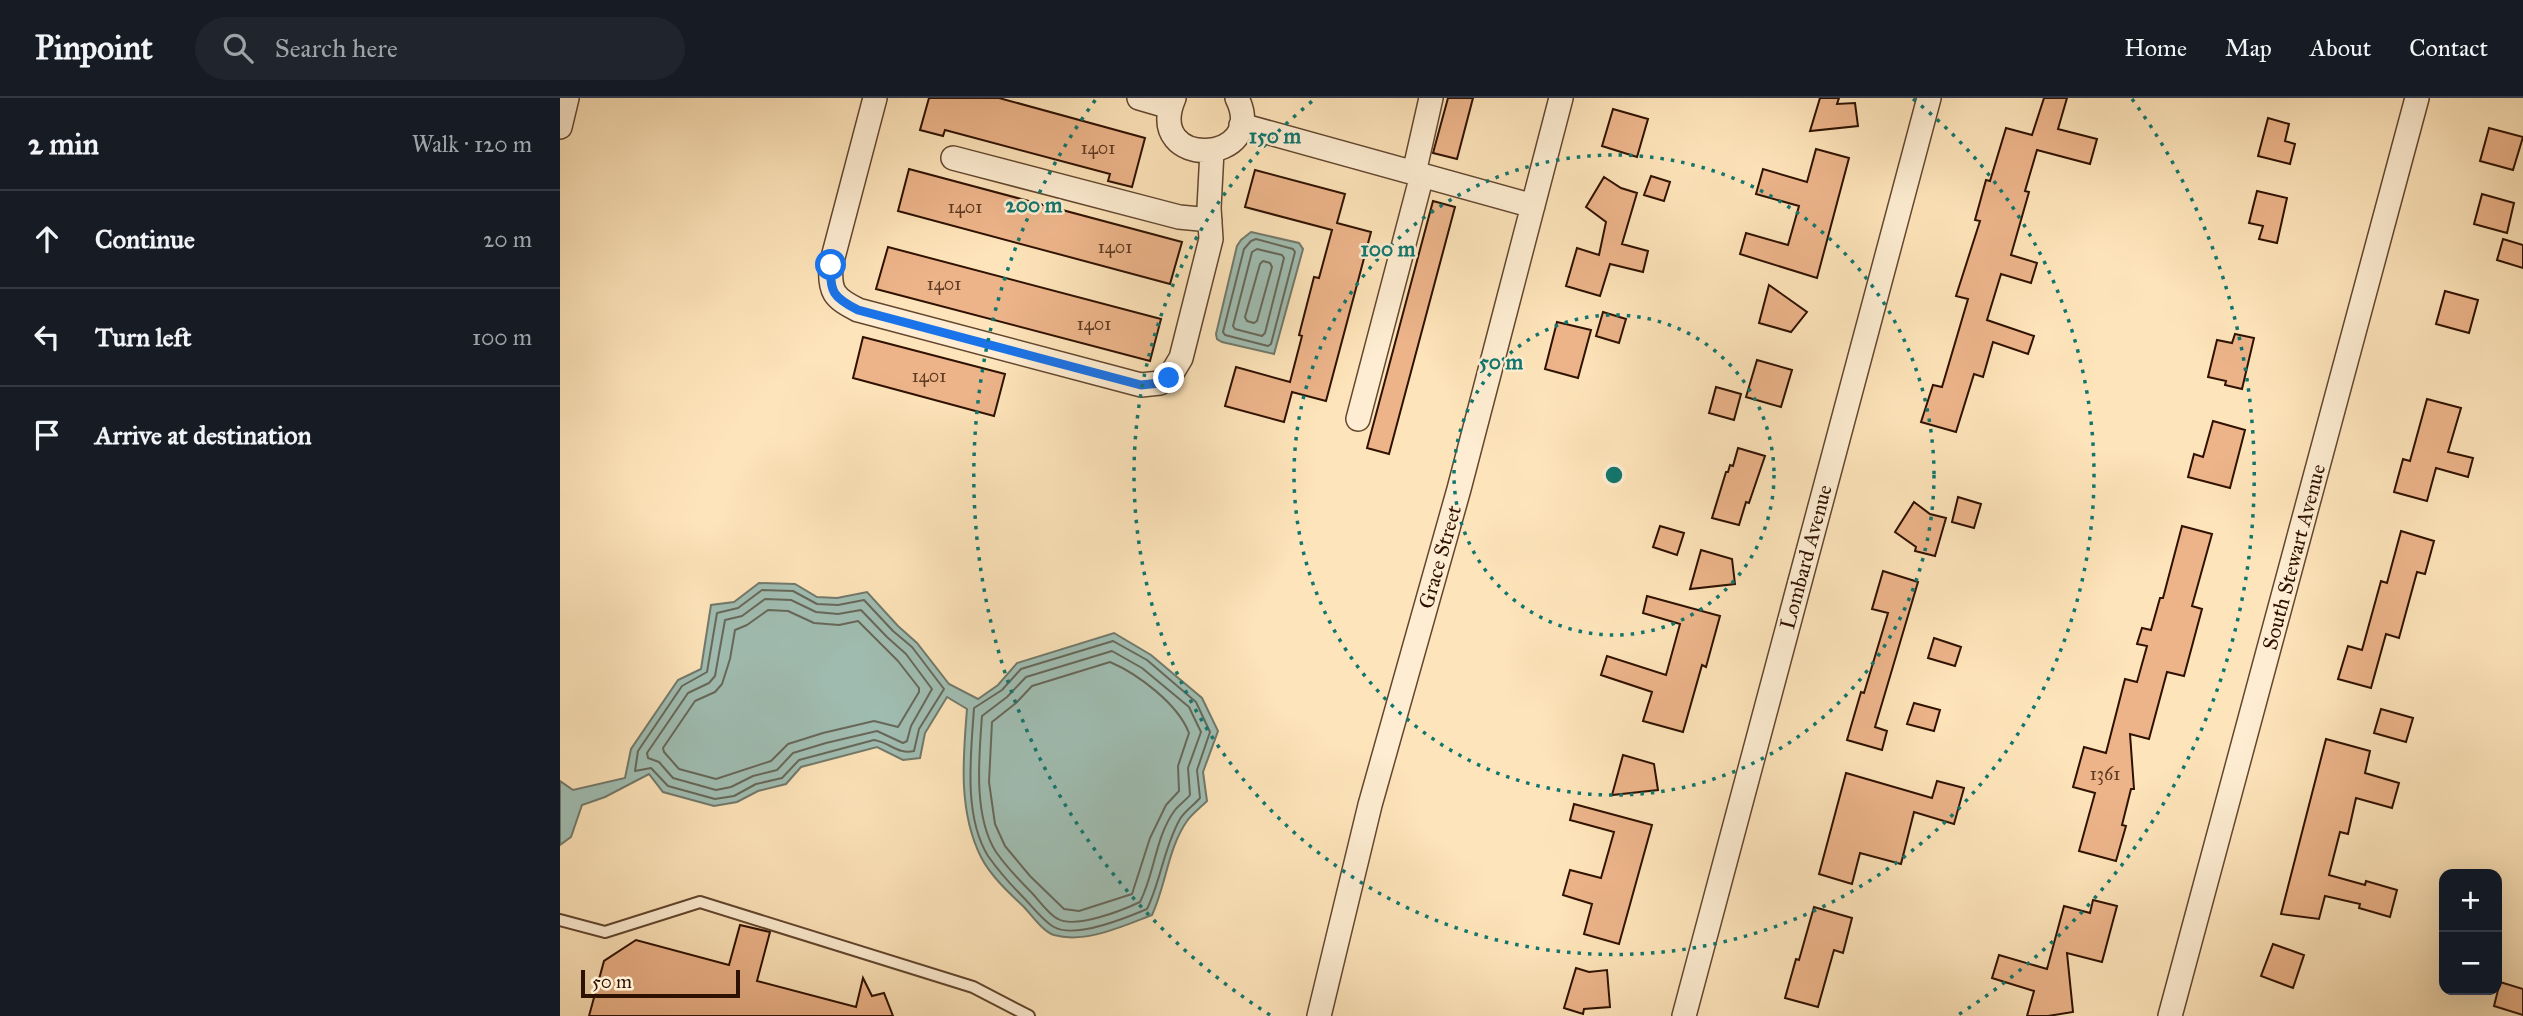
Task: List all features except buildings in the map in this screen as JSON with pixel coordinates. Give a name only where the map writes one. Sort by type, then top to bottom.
[{"type":"street","points":[[560,127],[567,98]]},
{"type":"street","points":[[875,98],[831,265],[830,285],[834,294],[858,310],[1141,385],[1160,383],[1169,378],[1181,358],[1211,239],[1212,151]]},
{"type":"street","points":[[1139,98],[1172,102],[1171,127],[1183,144],[1192,149],[1212,151],[1230,142],[1241,125],[1242,114],[1237,98]]},
{"type":"street","points":[[1358,419],[1418,174],[1431,98]]},
{"type":"street","name":"Grace Street","points":[[1319,1016],[1370,805],[1459,489],[1561,98]]},
{"type":"street","name":"Lombard Avenue","points":[[1684,1016],[1929,98]]},
{"type":"street","name":"South Stewart Avenue","points":[[2170,1016],[2417,98]]},
{"type":"street","points":[[1241,125],[1533,206]]},
{"type":"street","points":[[953,158],[1179,217],[1210,220]]},
{"type":"lane","points":[[560,920],[604,932],[700,902],[973,987],[1029,1016]]},
{"type":"water","points":[[1251,232],[1299,243],[1303,249],[1274,354],[1222,342],[1217,339],[1216,334],[1237,246]]},
{"type":"water","points":[[759,583],[795,584],[817,597],[837,598],[867,592],[917,643],[949,684],[978,699],[998,685],[1017,663],[1114,633],[1151,655],[1202,698],[1218,731],[1203,772],[1207,801],[1189,818],[1181,832],[1152,915],[1091,936],[1054,935],[1041,927],[1000,883],[981,857],[965,803],[967,709],[947,697],[925,733],[920,758],[903,760],[877,747],[801,767],[786,784],[758,791],[737,802],[714,806],[663,792],[649,774],[605,797],[582,805],[571,837],[560,845],[560,781],[573,790],[625,778],[631,749],[678,680],[701,669],[711,605],[734,602]]},
{"type":"route","points":[[831,265],[830,285],[834,294],[858,310],[1141,385],[1160,383],[1169,378]]}]
